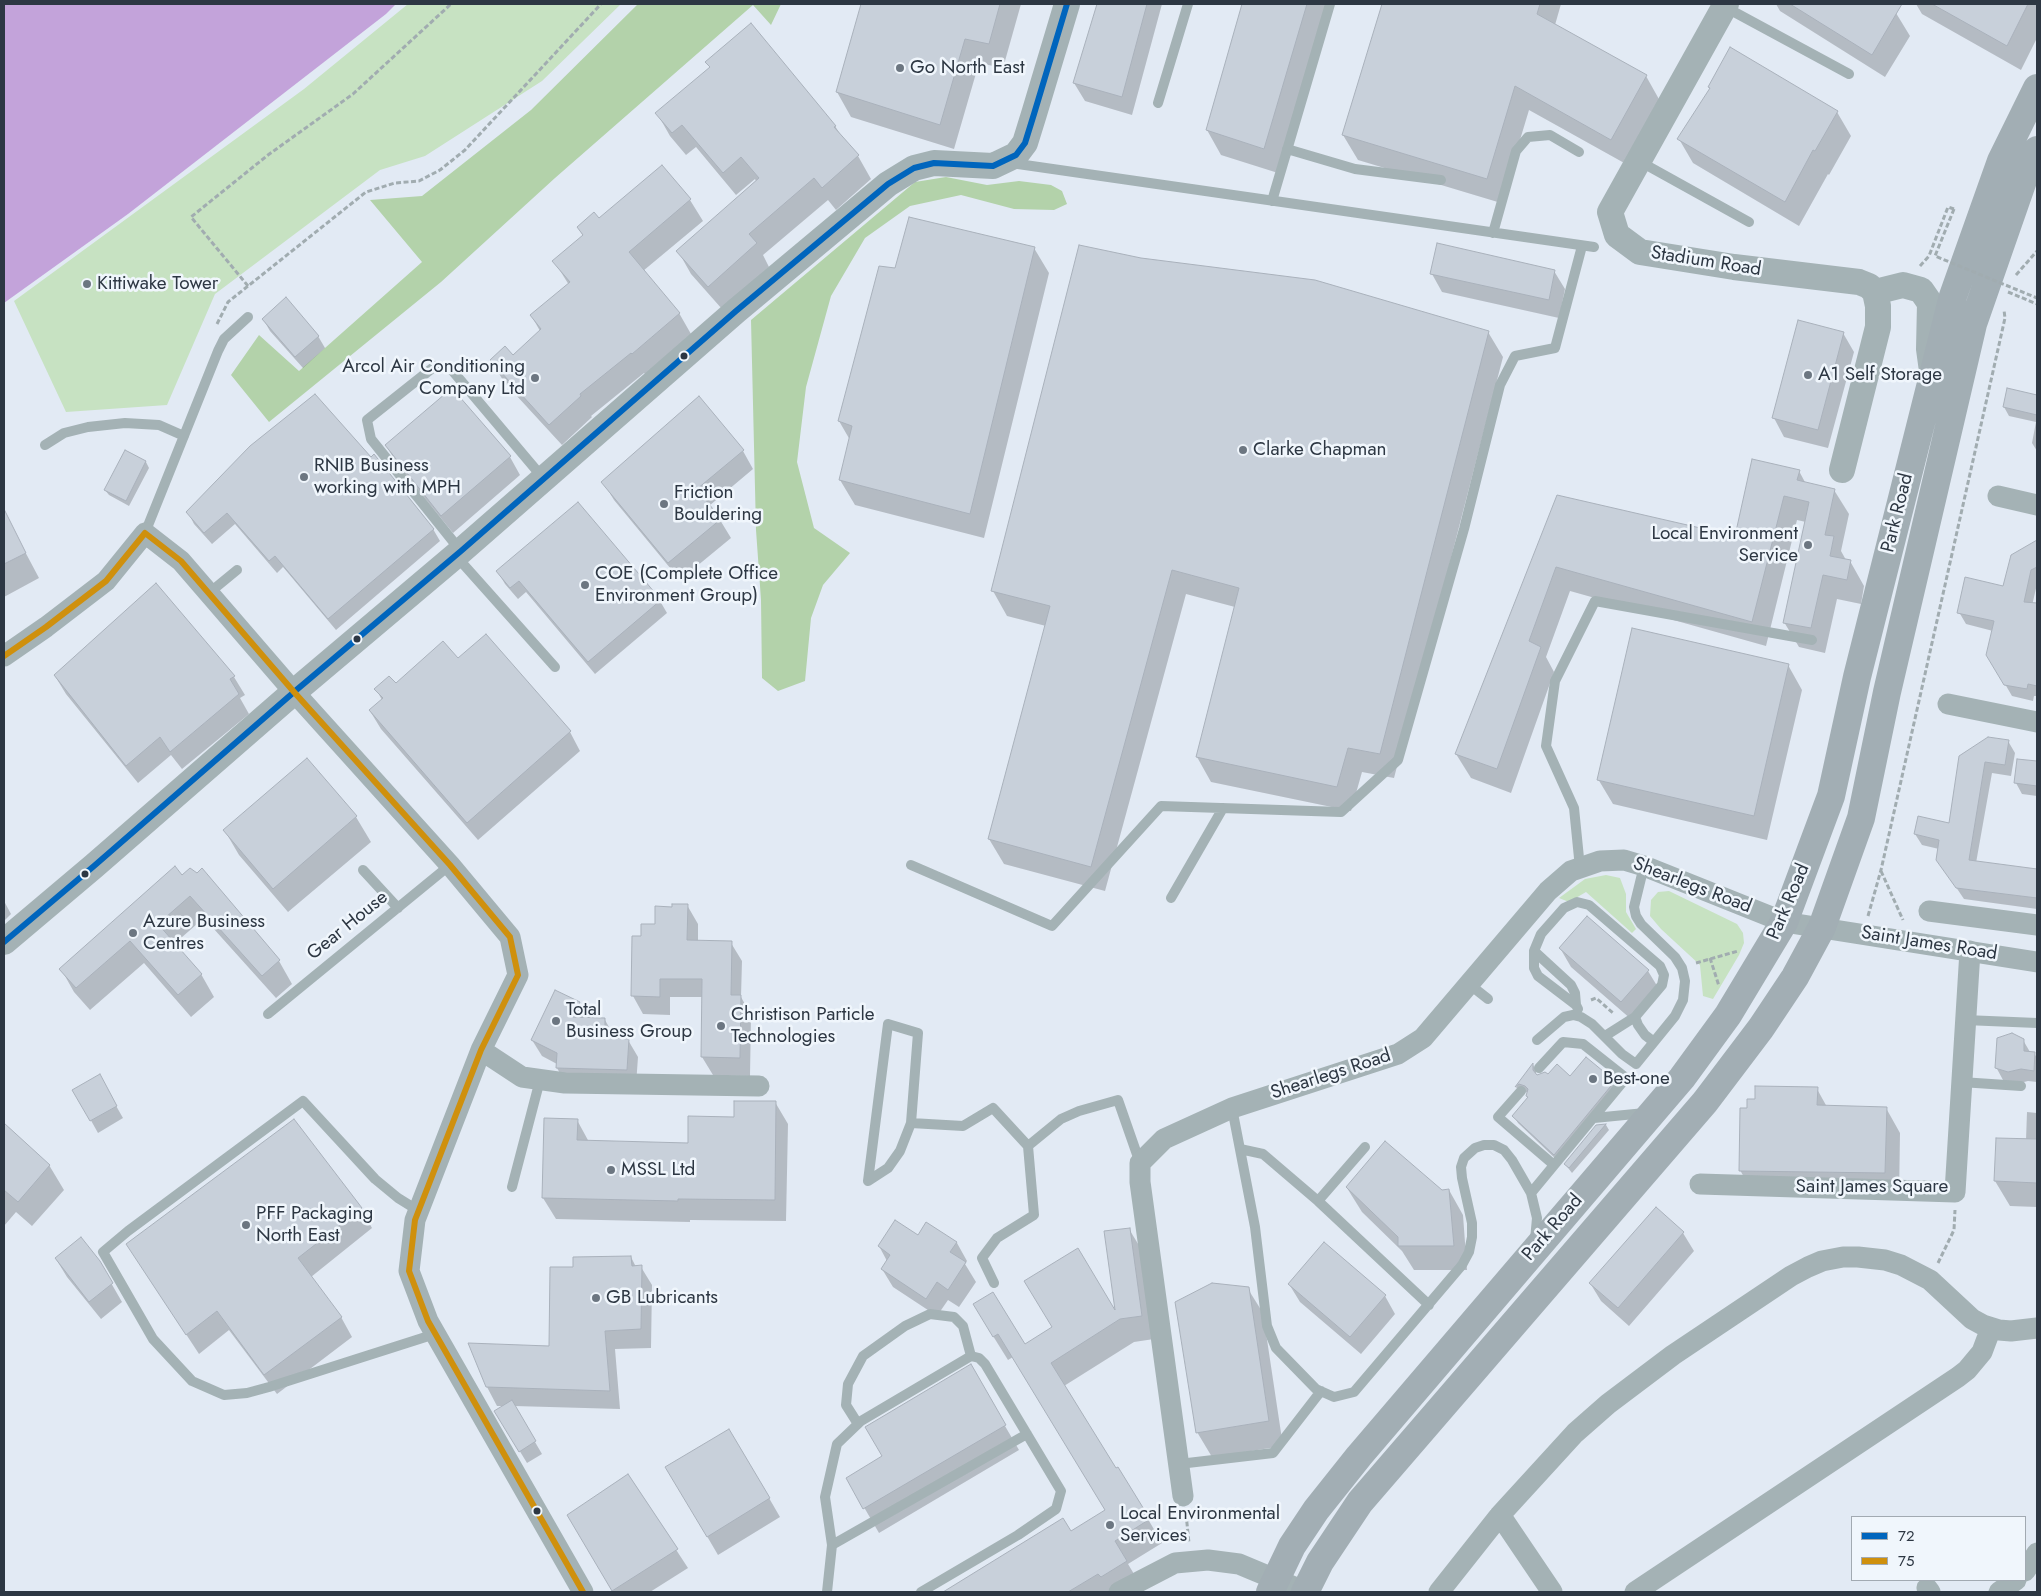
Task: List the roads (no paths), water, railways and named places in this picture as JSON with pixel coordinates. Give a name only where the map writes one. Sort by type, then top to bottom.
[{"type":"highway","name":"Park Road","points":[[1273,1585],[1297,1538],[1359,1456],[1682,1078],[1728,1015],[1784,922],[1831,796],[1857,677],[1953,296],[2001,161],[2037,88]]},
{"type":"highway","name":"Park Road","points":[[1305,1592],[1320,1562],[1360,1502],[1705,1102],[1766,1021],[1795,977],[1822,927],[1861,818],[1876,743],[1973,324],[2026,172],[2037,150]]},
{"type":"highway","points":[[1845,734],[1876,743]]},
{"type":"street","points":[[4,942],[458,553],[743,305],[888,184],[914,168],[934,163],[982,167],[993,166],[1005,162],[1016,155],[1024,143],[1067,4]]},
{"type":"street","name":"Stadium Road","points":[[1725,5],[1610,212],[1617,235],[1640,252],[1734,267],[1859,282],[1869,286],[1875,292]]},
{"type":"street","points":[[1842,470],[1878,327],[1878,306],[1875,292],[1903,285],[1921,290],[1930,303],[1928,349],[1932,376]]},
{"type":"street","points":[[1998,496],[2037,505]]},
{"type":"street","points":[[4,656],[106,580],[145,534],[181,561],[294,692],[450,865],[510,937],[518,975],[481,1050],[419,1211],[416,1220],[410,1271],[428,1321],[435,1334],[584,1592]]},
{"type":"street","points":[[1948,704],[2037,722]]},
{"type":"street","name":"Shearlegs Road","points":[[1140,1163],[1164,1139],[1232,1108],[1398,1054],[1423,1038],[1548,891],[1571,871],[1600,861],[1624,860],[1644,866],[1784,922],[1822,927]]},
{"type":"street","points":[[1929,911],[2037,925]]},
{"type":"street","name":"Saint James Road","points":[[1822,927],[2037,962]]},
{"type":"street","name":"Saint James Square","points":[[1700,1184],[1956,1192],[1970,951]]},
{"type":"street","points":[[481,1050],[522,1077],[565,1084],[759,1086]]},
{"type":"street","points":[[1140,1163],[1140,1182],[1183,1496]]},
{"type":"street","points":[[1439,1592],[1500,1515],[1575,1433],[1608,1404],[1673,1355],[1791,1276],[1808,1267],[1831,1259],[1858,1257],[1885,1260],[1901,1265],[1930,1280],[1972,1319],[1991,1328],[2011,1331],[2037,1328]]},
{"type":"street","points":[[1635,1592],[1958,1377],[1967,1370],[1982,1352],[1991,1328]]},
{"type":"street","points":[[1500,1515],[1552,1592]]},
{"type":"street","points":[[2026,1570],[2037,1553]]},
{"type":"street","points":[[1119,1592],[1175,1563],[1208,1560],[1239,1564],[1273,1585],[1305,1592]]},
{"type":"street","points":[[1998,1592],[2014,1581]]},
{"type":"lane","points":[[1158,103],[1188,4]]},
{"type":"lane","points":[[1272,201],[1330,4]]},
{"type":"lane","points":[[1725,5],[1848,74]]},
{"type":"lane","points":[[1493,233],[1516,151],[1528,137],[1550,136],[1580,152]]},
{"type":"lane","points":[[1287,149],[1355,169],[1441,180]]},
{"type":"lane","points":[[1639,160],[1748,222]]},
{"type":"lane","points":[[1005,162],[1594,247]]},
{"type":"lane","points":[[911,865],[1052,926],[1161,806],[1341,812],[1398,760],[1464,530],[1500,385],[1515,356],[1555,348],[1582,246]]},
{"type":"lane","points":[[145,534],[224,339],[248,317]]},
{"type":"lane","points":[[544,478],[451,369],[435,366],[367,420],[371,440],[458,553],[555,668]]},
{"type":"lane","points":[[45,445],[64,433],[125,423],[159,425],[184,436]]},
{"type":"lane","points":[[209,593],[237,570]]},
{"type":"lane","points":[[1580,868],[1574,808],[1546,746],[1555,681],[1595,601],[1812,640]]},
{"type":"lane","points":[[1171,898],[1223,808]]},
{"type":"lane","name":"Gear House","points":[[268,1014],[450,865]]},
{"type":"lane","points":[[1537,1040],[1564,1017],[1572,1015],[1581,1017],[1592,1024],[1622,1054],[1636,1064],[1676,1016],[1684,1000],[1686,981],[1682,968],[1675,957],[1641,924],[1636,916],[1634,907],[1644,866]]},
{"type":"lane","points":[[363,870],[398,908]]},
{"type":"lane","points":[[1576,1005],[1538,976],[1534,968],[1534,951],[1541,934],[1564,908],[1576,902],[1589,905],[1660,966],[1664,975],[1662,985],[1635,1017],[1605,1036]]},
{"type":"lane","points":[[1534,951],[1571,985],[1581,1017]]},
{"type":"lane","points":[[1469,984],[1488,999]]},
{"type":"lane","points":[[1635,1017],[1645,1035],[1654,1042]]},
{"type":"lane","points":[[1965,1020],[2037,1023]]},
{"type":"lane","points":[[888,1024],[918,1033],[911,1123],[900,1151],[888,1168],[868,1181],[888,1024]]},
{"type":"lane","points":[[1531,1193],[1626,1078],[1583,1044],[1570,1042],[1563,1042],[1539,1068]]},
{"type":"lane","points":[[512,1187],[540,1080]]},
{"type":"lane","points":[[1961,1082],[2020,1086]]},
{"type":"lane","points":[[1521,1091],[1498,1116],[1554,1165]]},
{"type":"lane","points":[[1028,1146],[1061,1119],[1086,1108],[1118,1100],[1140,1163]]},
{"type":"lane","points":[[419,1211],[398,1198],[375,1179],[302,1101],[128,1231],[103,1252],[153,1339],[192,1381],[224,1394],[247,1393],[269,1387],[435,1334]]},
{"type":"lane","points":[[911,1123],[963,1126],[993,1108],[1028,1146],[1034,1215],[997,1238],[982,1258],[994,1283]]},
{"type":"lane","points":[[1232,1108],[1255,1227],[1267,1326],[1276,1348],[1316,1389],[1322,1392],[1334,1397],[1354,1392],[1462,1265],[1469,1252],[1472,1223],[1461,1167],[1464,1158],[1475,1148],[1484,1145],[1494,1145],[1504,1150],[1531,1193],[1537,1218],[1534,1251]]},
{"type":"lane","points":[[1594,1118],[1653,1113]]},
{"type":"lane","points":[[1318,1201],[1365,1147]]},
{"type":"lane","points":[[1240,1149],[1263,1154],[1318,1201],[1429,1306]]},
{"type":"lane","points":[[858,1424],[846,1405],[848,1384],[863,1356],[905,1326],[930,1314],[954,1317],[963,1326],[971,1356]]},
{"type":"lane","points":[[827,1592],[832,1545],[825,1497],[836,1444],[858,1424],[971,1356],[979,1358],[985,1364],[1061,1491],[1056,1509],[1018,1535],[921,1592]]},
{"type":"lane","points":[[1179,1464],[1273,1453],[1322,1392]]},
{"type":"lane","points":[[832,1545],[1026,1434]]},
{"type":"place","name":"Go North East","points":[[900,68]]},
{"type":"place","name":"Kittiwake Tower","points":[[87,284]]},
{"type":"place","name":"A1 Self Storage","points":[[1808,375]]},
{"type":"place","name":"Arcol Air Conditioning Company Ltd","points":[[535,378]]},
{"type":"place","name":"Clarke Chapman","points":[[1243,450]]},
{"type":"place","name":"RNIB Business working with MPH","points":[[304,477]]},
{"type":"place","name":"Friction Bouldering","points":[[664,504]]},
{"type":"place","name":"Local Environment Service","points":[[1808,545]]},
{"type":"place","name":"COE (Complete Office Environment Group)","points":[[585,585]]},
{"type":"place","name":"Azure Business Centres","points":[[133,933]]},
{"type":"place","name":"Total Business Group","points":[[556,1021]]},
{"type":"place","name":"Christison Particle Technologies","points":[[721,1026]]},
{"type":"place","name":"Best-one","points":[[1593,1079]]},
{"type":"place","name":"MSSL Ltd","points":[[611,1170]]},
{"type":"place","name":"PFF Packaging North East","points":[[246,1225]]},
{"type":"place","name":"GB Lubricants","points":[[596,1298]]},
{"type":"place","name":"Local Environmental Services","points":[[1110,1525]]}]
